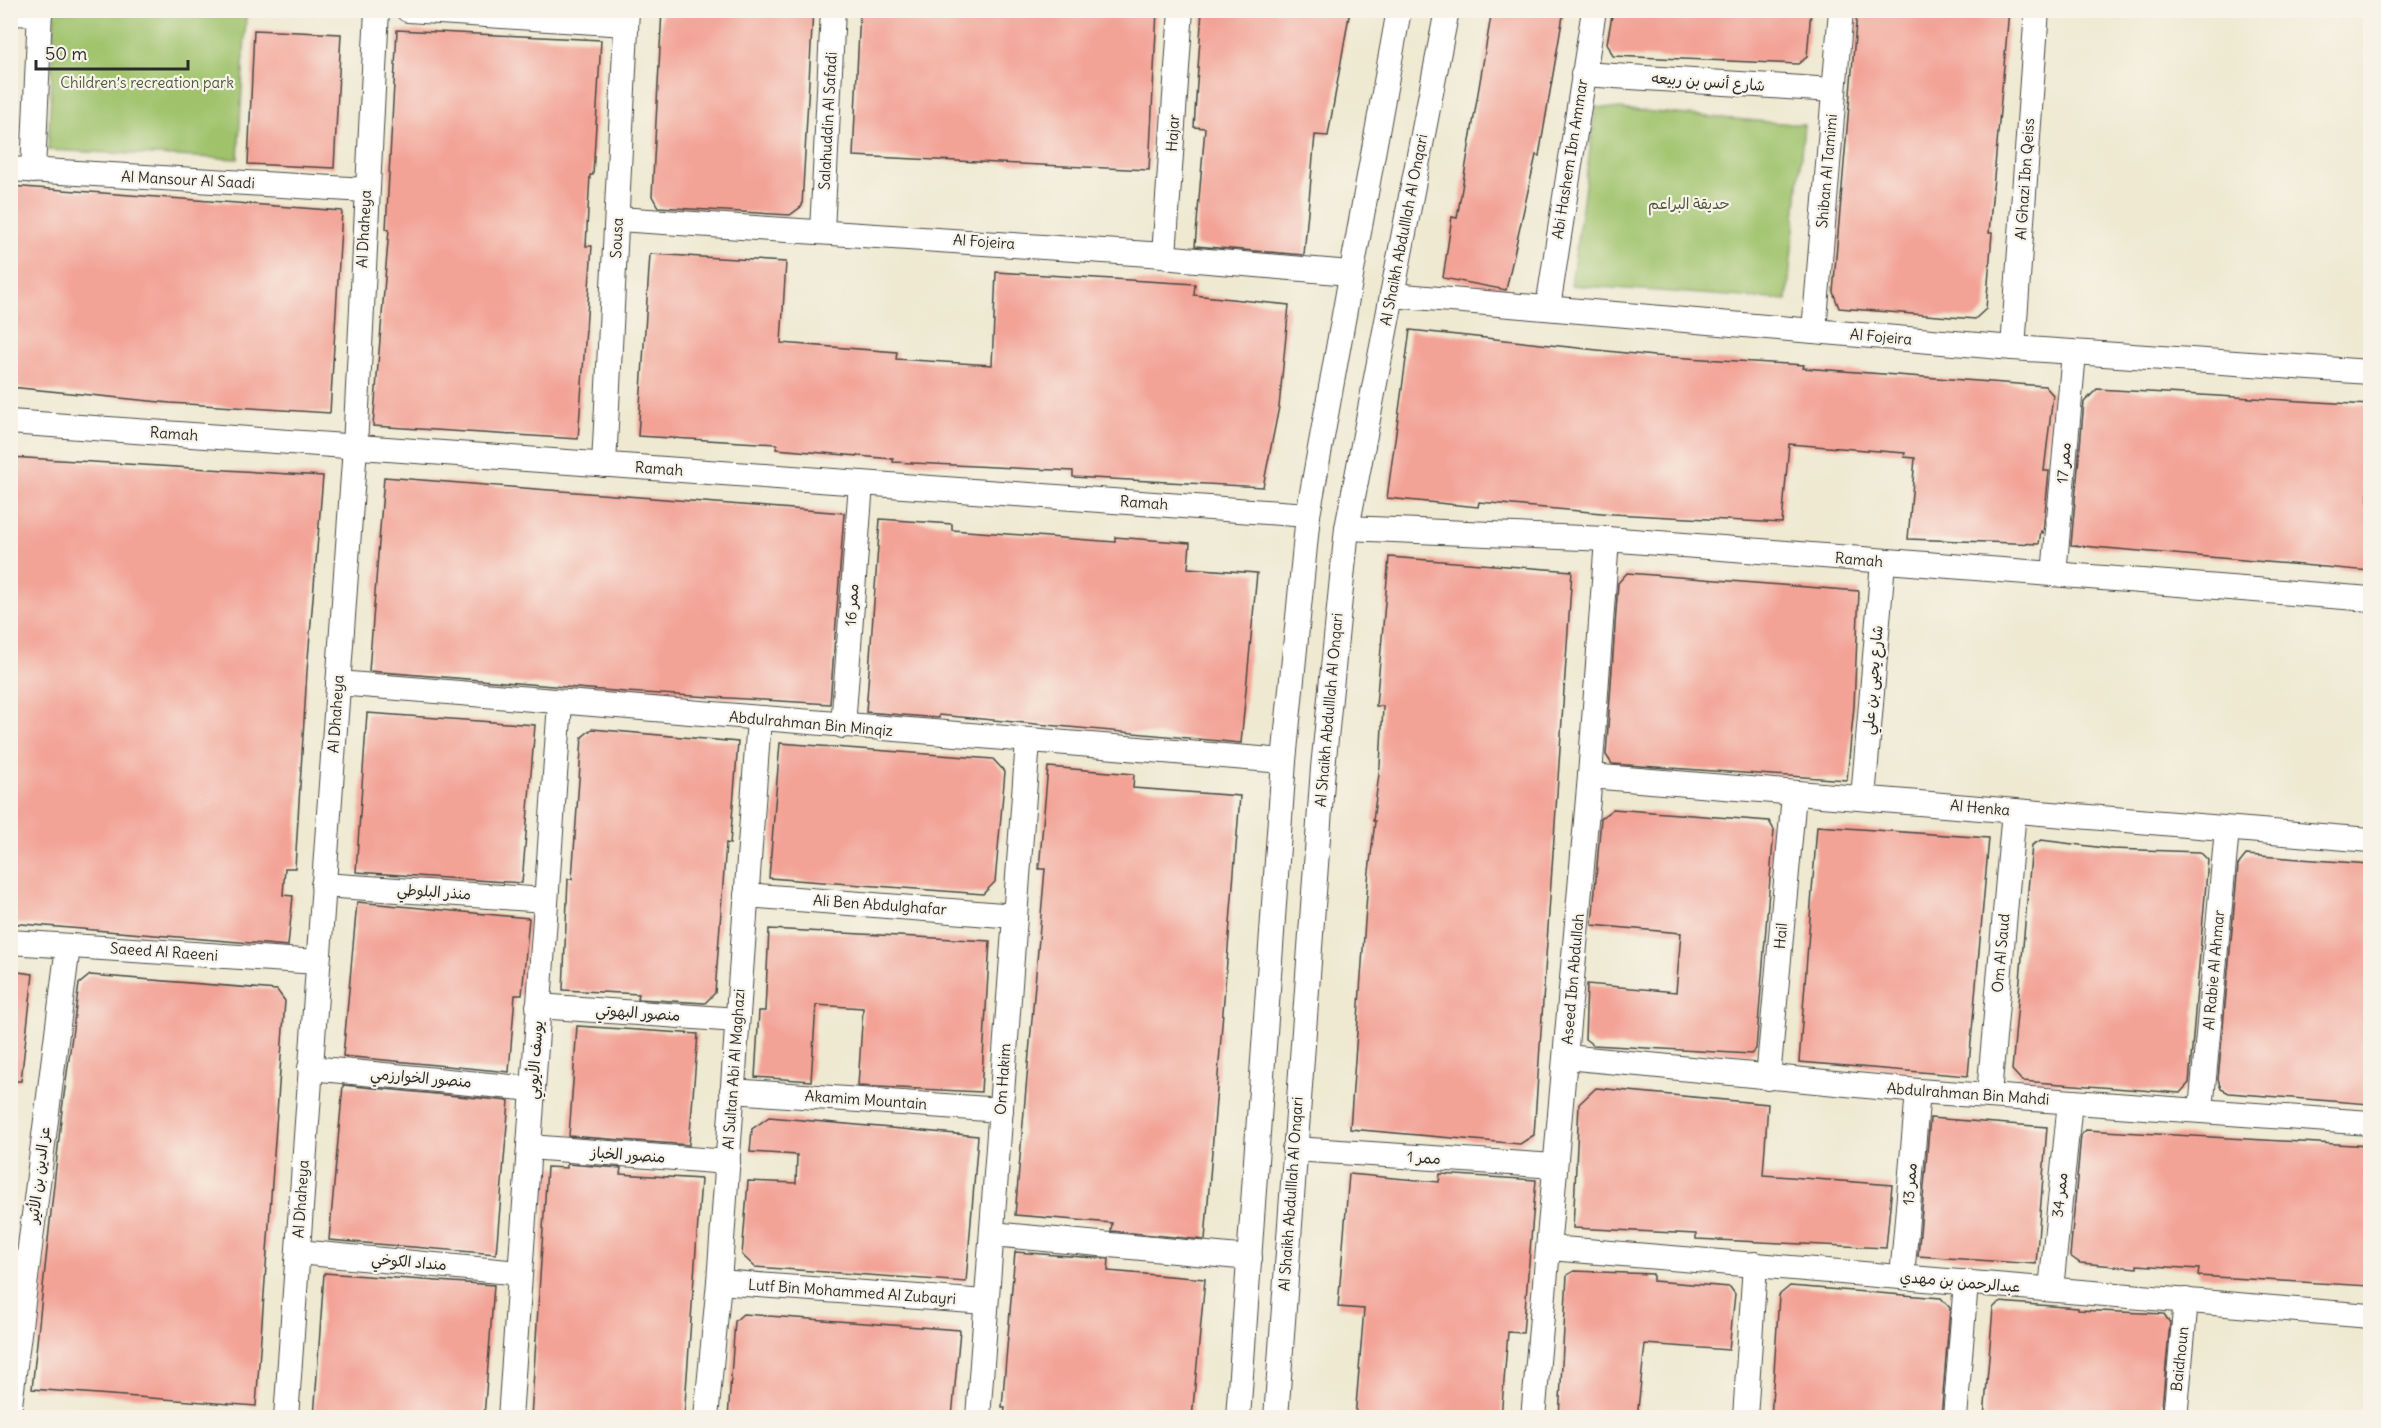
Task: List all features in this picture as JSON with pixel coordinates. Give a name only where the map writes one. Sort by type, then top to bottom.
[{"type":"street","name":"Al Dhaheya","points":[[286,1418],[355,447],[366,190],[377,10]]},
{"type":"street","points":[[408,10],[626,17]]},
{"type":"street","name":"Salahuddin Al Safadi","points":[[822,231],[833,10]]},
{"type":"street","name":"Hajar","points":[[1164,255],[1181,10]]},
{"type":"street","points":[[1238,1418],[1284,761],[1308,515],[1399,10]]},
{"type":"street","name":"Al Shaikh Abdulllah Al Onqari","points":[[1276,1418],[1323,768],[1347,528],[1448,10]]},
{"type":"street","name":"Abi Hashem Ibn Ammar","points":[[1548,307],[1582,74],[1594,10]]},
{"type":"street","name":"Shiban Al Tamimi","points":[[1814,331],[1841,10]]},
{"type":"street","name":"Al Ghazi Ibn Qeiss","points":[[2013,348],[2037,10]]},
{"type":"street","points":[[10,13],[40,12],[22,170]]},
{"type":"street","name":"Sousa","points":[[604,465],[618,219],[626,17]]},
{"type":"street","name":"شارع أنس بن ربيعه","points":[[1582,74],[1833,90]]},
{"type":"street","name":"Al Mansour Al Saadi","points":[[22,170],[366,190]]},
{"type":"street","name":"Al Fojeira","points":[[618,219],[1164,255],[1173,258],[1350,273]]},
{"type":"street","name":"Al Fojeira","points":[[1392,295],[2074,353],[2370,372]]},
{"type":"street","name":"ممر 17","points":[[2054,574],[2074,353]]},
{"type":"street","name":"Ramah","points":[[10,422],[1308,515]]},
{"type":"street","name":"ممر 16","points":[[843,726],[861,483]]},
{"type":"street","name":"Ramah","points":[[1347,528],[1607,539],[2370,599]]},
{"type":"street","name":"Aseed Ibn Abdullah","points":[[1533,1418],[1550,1248],[1555,1166],[1590,776],[1607,539]]},
{"type":"street","name":"شارع يحيى بن علي","points":[[1863,798],[1883,562]]},
{"type":"street","name":"Abdulrahman Bin Minqiz","points":[[338,684],[1284,761]]},
{"type":"street","name":"يوسف الأيوبي","points":[[510,1418],[560,703]]},
{"type":"street","name":"Al Sultan Abi Al Maghazi","points":[[706,1418],[719,1282],[759,719]]},
{"type":"street","name":"Om Hakim","points":[[978,1418],[1028,741]]},
{"type":"street","name":"Al Henka","points":[[1590,776],[1794,795],[1863,798],[2370,840]]},
{"type":"street","name":"Hail","points":[[1768,1078],[1794,795]]},
{"type":"street","name":"Om Al Saud","points":[[1989,1094],[2014,811]]},
{"type":"street","name":"Al Rabie Al Ahmar","points":[[2201,1110],[2227,829]]},
{"type":"street","name":"منذر البلوطي","points":[[323,885],[546,900]]},
{"type":"street","name":"Ali Ben Abdulghafar","points":[[746,895],[1015,916]]},
{"type":"street","name":"Saeed Al Raeeni","points":[[10,942],[318,962]]},
{"type":"street","name":"عز الدين بن الأثير","points":[[10,1405],[68,946]]},
{"type":"street","name":"منصور البهوتي","points":[[538,1006],[737,1020]]},
{"type":"street","name":"Abdulrahman Bin Mahdi","points":[[1566,1057],[1918,1091],[1989,1094],[2070,1102],[2370,1123]]},
{"type":"street","name":"منصور الخوارزمي","points":[[310,1068],[533,1089]]},
{"type":"street","name":"Akamim Mountain","points":[[732,1090],[1000,1110]]},
{"type":"street","name":"ممر 13","points":[[1902,1277],[1918,1091]]},
{"type":"street","name":"ممر 34","points":[[2051,1289],[2070,1102]]},
{"type":"street","name":"منصور الخباز","points":[[529,1148],[728,1162]]},
{"type":"street","name":"ممر 1","points":[[1294,1149],[1555,1166]]},
{"type":"street","points":[[992,1234],[1250,1258]]},
{"type":"street","name":"عبدالرحمن بن مهدي","points":[[1550,1248],[2370,1316]]},
{"type":"street","name":"منداد الكوخي","points":[[298,1252],[520,1273]]},
{"type":"street","points":[[1745,1418],[1755,1264]]},
{"type":"street","name":"Lutf Bin Mohammed Al Zubayri","points":[[719,1282],[985,1302]]},
{"type":"street","points":[[1955,1418],[1966,1282]]},
{"type":"street","name":"Baidhoun","points":[[2175,1418],[2186,1300]]},
{"type":"green space","name":"Children’s recreation park","points":[[55,11],[134,11],[246,16],[238,159],[48,150]]},
{"type":"green space","name":"حديقة البراعم","points":[[1596,107],[1804,125],[1787,300],[1571,285]]},
{"type":"building","points":[[662,10],[813,10],[802,206],[790,215],[658,207],[652,196]]},
{"type":"building","points":[[860,10],[1157,10],[1149,170],[853,156]]},
{"type":"building","points":[[1202,10],[1350,10],[1328,136],[1315,135],[1304,255],[1195,246],[1205,128],[1194,127]]},
{"type":"building","points":[[1492,10],[1564,10],[1539,156],[1536,155],[1506,290],[1443,278],[1452,217],[1457,218]]},
{"type":"building","points":[[1613,10],[1811,10],[1807,57],[1798,64],[1613,56],[1607,43]]},
{"type":"building","points":[[1862,10],[2009,10],[1989,233],[1992,233],[1986,309],[1975,319],[1839,308],[1833,292],[1857,12]]},
{"type":"building","points":[[254,30],[341,34],[334,168],[248,164]]},
{"type":"building","points":[[397,30],[601,40],[593,175],[590,175],[586,246],[592,246],[578,439],[373,426],[389,229],[386,229]]},
{"type":"building","points":[[10,186],[342,211],[330,413],[170,403],[10,387]]},
{"type":"building","points":[[650,254],[786,262],[781,343],[897,352],[896,359],[992,365],[996,272],[1195,284],[1194,295],[1289,305],[1279,407],[1263,487],[1073,477],[1073,471],[893,462],[893,459],[776,449],[777,444],[638,436]]},
{"type":"building","points":[[1410,330],[1654,356],[1804,365],[1803,368],[2045,386],[2053,395],[2044,471],[2049,471],[2043,533],[2041,531],[2039,544],[1908,539],[1915,458],[1904,457],[1905,453],[1789,444],[1782,523],[1613,514],[1479,502],[1478,507],[1387,498]]},
{"type":"building","points":[[2097,389],[2370,405],[2368,502],[2370,502],[2370,571],[2071,545],[2084,402]]},
{"type":"building","points":[[10,457],[323,476],[307,671],[295,868],[285,868],[283,895],[293,896],[288,946],[10,923]]},
{"type":"building","points":[[384,477],[844,513],[830,704],[626,692],[369,671]]},
{"type":"building","points":[[880,519],[952,524],[952,530],[1115,542],[1115,537],[1190,543],[1188,568],[1257,573],[1241,743],[939,715],[939,718],[866,712]]},
{"type":"building","points":[[1389,557],[1572,571],[1534,1135],[1520,1144],[1350,1129],[1368,880],[1380,766],[1383,706],[1376,706]]},
{"type":"building","points":[[1627,573],[1859,591],[1854,706],[1847,780],[1612,764],[1606,755],[1618,583]]},
{"type":"building","points":[[367,713],[535,725],[522,883],[356,872]]},
{"type":"building","points":[[592,729],[738,742],[730,844],[726,843],[715,993],[705,1003],[638,999],[639,994],[563,990],[568,879],[572,879],[582,737]]},
{"type":"building","points":[[780,743],[993,759],[1005,772],[995,882],[983,894],[769,878]]},
{"type":"building","points":[[1048,767],[1134,774],[1133,788],[1240,796],[1205,1240],[1111,1231],[1112,1223],[1015,1215],[1045,869],[1039,869]]},
{"type":"building","points":[[1613,809],[1769,821],[1774,830],[1756,1049],[1751,1054],[1593,1045],[1585,1039],[1587,984],[1676,992],[1681,933],[1592,925],[1601,818]]},
{"type":"building","points":[[1817,826],[1989,838],[1968,1076],[1799,1062]]},
{"type":"building","points":[[2041,840],[2112,849],[2200,852],[2208,860],[2189,1083],[2180,1093],[2022,1081],[2012,1070],[2032,845]]},
{"type":"building","points":[[2246,855],[2370,864],[2370,1104],[2229,1093],[2221,1089],[2218,1080],[2238,865]]},
{"type":"building","points":[[357,902],[529,918],[522,995],[515,995],[509,1072],[343,1056]]},
{"type":"building","points":[[769,929],[990,941],[981,1092],[858,1086],[863,1008],[816,1005],[811,1081],[755,1077],[759,1011],[765,1011]]},
{"type":"building","points":[[10,971],[33,974],[21,1081],[10,1081]]},
{"type":"building","points":[[90,975],[277,990],[285,1001],[256,1406],[32,1389],[62,1110],[79,984]]},
{"type":"building","points":[[577,1026],[698,1034],[689,1145],[569,1136]]},
{"type":"building","points":[[343,1085],[509,1101],[496,1254],[329,1240]]},
{"type":"building","points":[[1596,1088],[1768,1104],[1763,1175],[1892,1185],[1886,1248],[1696,1239],[1696,1234],[1573,1228],[1579,1104]]},
{"type":"building","points":[[769,1117],[978,1136],[966,1282],[755,1267],[742,1255],[748,1181],[796,1183],[797,1155],[750,1152],[752,1129]]},
{"type":"building","points":[[1930,1118],[2047,1127],[2036,1264],[1918,1256]]},
{"type":"building","points":[[2086,1130],[2370,1146],[2370,1286],[2198,1276],[2199,1269],[2137,1265],[2137,1268],[2080,1263],[2070,1256],[2081,1135]]},
{"type":"building","points":[[567,1164],[621,1168],[620,1174],[701,1179],[684,1418],[531,1418],[547,1167],[567,1168]]},
{"type":"building","points":[[1349,1174],[1439,1182],[1440,1174],[1536,1180],[1523,1333],[1508,1332],[1501,1418],[1355,1418],[1364,1309],[1338,1307]]},
{"type":"building","points":[[1015,1252],[1109,1259],[1108,1271],[1205,1279],[1192,1418],[1004,1418],[1005,1407],[1002,1407]]},
{"type":"building","points":[[1574,1271],[1653,1274],[1653,1281],[1730,1287],[1735,1294],[1729,1350],[1645,1344],[1637,1418],[1559,1418],[1567,1275]]},
{"type":"building","points":[[324,1273],[494,1285],[484,1418],[314,1418]]},
{"type":"building","points":[[1790,1286],[1941,1298],[1950,1308],[1941,1418],[1771,1418],[1779,1295]]},
{"type":"building","points":[[1999,1302],[2078,1308],[2078,1310],[2164,1314],[2170,1323],[2161,1418],[1984,1418],[1993,1308]]},
{"type":"building","points":[[743,1314],[960,1330],[952,1418],[728,1418],[735,1321]]}]
